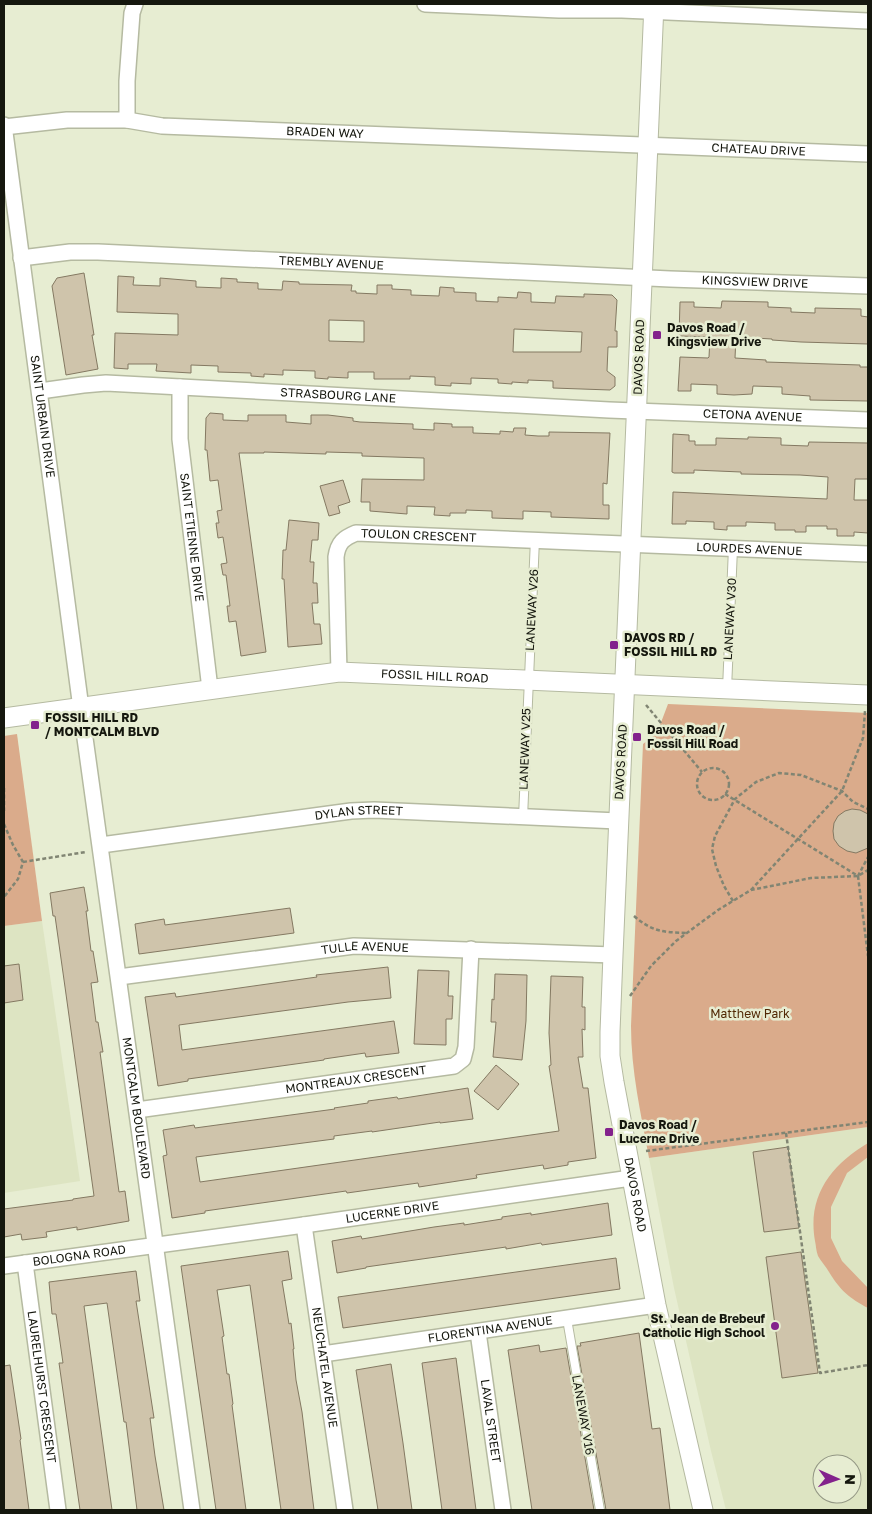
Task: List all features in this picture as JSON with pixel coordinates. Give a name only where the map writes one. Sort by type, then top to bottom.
[{"type":"street","points":[[127,120],[128,62],[132,13],[135,4]]},
{"type":"street","points":[[425,4],[654,8],[868,21]]},
{"type":"street","name":"DAVOS ROAD","points":[[654,8],[612,956],[610,1056],[656,1306],[703,1510]]},
{"type":"street","name":"BRADEN WAY","points":[[4,126],[68,120],[127,120],[162,126],[648,145]]},
{"type":"street","name":"SAINT URBAIN DRIVE","points":[[4,126],[81,707]]},
{"type":"street","name":"CHATEAU DRIVE","points":[[648,145],[868,154]]},
{"type":"street","name":"TREMBLY AVENUE","points":[[22,258],[70,252],[98,252],[642,277]]},
{"type":"street","name":"KINGSVIEW DRIVE","points":[[642,277],[868,286]]},
{"type":"street","name":"STRASBOURG LANE","points":[[40,391],[94,384],[637,411]]},
{"type":"street","name":"SAINT ETIENNE DRIVE","points":[[180,387],[180,439],[210,688]]},
{"type":"street","name":"CETONA AVENUE","points":[[637,411],[868,420]]},
{"type":"street","name":"TOULON CRESCENT","points":[[339,672],[336,556],[338,547],[344,538],[356,532],[631,544]]},
{"type":"street","name":"LOURDES AVENUE","points":[[631,544],[868,554]]},
{"type":"street","name":"FOSSIL HILL ROAD","points":[[4,718],[210,688],[339,672],[727,689],[867,703]]},
{"type":"street","name":"MONTCALM BOULEVARD","points":[[81,707],[95,848],[119,977],[192,1510]]},
{"type":"street","name":"DYLAN STREET","points":[[95,848],[351,811],[618,822]]},
{"type":"street","name":"TULLE AVENUE","points":[[119,977],[354,946],[471,949],[612,956]]},
{"type":"street","name":"MONTREAUX CRESCENT","points":[[137,1110],[454,1066],[463,1059],[466,1047],[471,949]]},
{"type":"street","name":"LUCERNE DRIVE","points":[[155,1245],[631,1178]]},
{"type":"street","name":"NEUCHATEL AVENUE","points":[[304,1225],[345,1510]]},
{"type":"street","name":"BOLOGNA ROAD","points":[[4,1266],[155,1245]]},
{"type":"street","name":"LAURELHURST CRESCENT","points":[[25,1263],[58,1510]]},
{"type":"street","name":"FLORENTINA AVENUE","points":[[323,1354],[656,1306]]},
{"type":"street","name":"LAVAL STREET","points":[[478,1332],[503,1510]]},
{"type":"lane","name":"LANEWAY V26","points":[[528,680],[535,539]]},
{"type":"lane","name":"LANEWAY V30","points":[[727,689],[733,548]]},
{"type":"lane","name":"LANEWAY V25","points":[[523,818],[528,680]]},
{"type":"lane","name":"LANEWAY V16","points":[[566,1319],[600,1510]]},
{"type":"path","points":[[630,996],[651,966],[687,933],[718,910],[751,890],[842,791],[863,738],[867,703]]},
{"type":"path","points":[[646,705],[702,772]]},
{"type":"path","points":[[713,768],[724,773],[728,784],[725,794],[712,800],[701,794],[697,783],[702,772],[713,768]]},
{"type":"path","points":[[733,901],[724,886],[716,866],[712,849],[714,836],[735,800],[756,782],[778,774],[801,775],[842,791],[853,802],[868,809]]},
{"type":"path","points":[[4,788],[4,811]]},
{"type":"path","points":[[725,794],[858,876]]},
{"type":"path","points":[[4,824],[23,862],[18,879],[4,897]]},
{"type":"path","points":[[23,862],[95,848]]},
{"type":"path","points":[[868,857],[858,876],[868,956]]},
{"type":"path","points":[[751,890],[811,878],[858,876],[868,870]]},
{"type":"path","points":[[634,916],[643,924],[659,932],[687,933]]},
{"type":"path","points":[[646,1151],[868,1122]]},
{"type":"path","points":[[786,1133],[820,1373],[868,1365]]},
{"type":"shaded area","points":[[42,921],[80,1181],[4,1193],[4,926]]},
{"type":"shaded area","name":"St. Jean de Brebeuf Catholic High School","points":[[868,1127],[868,1510],[726,1510],[674,1288],[649,1158]]},
{"type":"green space","name":"Matthew Park","points":[[668,704],[868,713],[868,1127],[649,1158],[635,1076],[631,1026],[643,744],[657,733]]},
{"type":"green space","points":[[17,734],[42,921],[4,926],[4,736]]},
{"type":"green space","points":[[868,1143],[868,1157],[847,1173],[831,1207],[831,1238],[842,1261],[868,1288],[868,1308],[855,1301],[841,1289],[819,1258],[816,1250],[813,1225],[818,1196],[825,1183],[843,1161]]},
{"type":"building","points":[[84,273],[98,369],[66,375],[52,286],[57,278]]},
{"type":"building","points":[[118,276],[134,277],[133,285],[160,286],[160,278],[196,281],[196,287],[221,288],[221,278],[237,279],[237,282],[258,283],[258,289],[282,290],[283,281],[299,282],[299,284],[352,285],[351,291],[356,291],[356,293],[377,294],[377,285],[392,285],[392,289],[411,290],[411,295],[439,296],[440,287],[454,288],[454,292],[476,293],[476,301],[498,302],[498,297],[517,298],[518,292],[531,293],[531,302],[555,303],[556,296],[612,295],[617,300],[615,331],[617,331],[617,347],[608,347],[607,371],[615,377],[615,386],[610,390],[553,388],[553,381],[528,380],[528,383],[512,382],[512,384],[498,383],[498,379],[471,378],[471,384],[451,383],[451,386],[435,385],[435,377],[410,376],[410,379],[374,379],[374,372],[348,372],[348,378],[328,377],[328,379],[315,378],[315,371],[283,370],[283,375],[264,374],[264,377],[251,376],[251,373],[218,372],[218,366],[191,365],[191,373],[156,371],[157,364],[128,364],[128,369],[114,368],[115,333],[178,335],[178,314],[117,312]],"holes":[[[329,320],[364,321],[364,342],[329,341]],[[514,329],[582,332],[581,352],[513,352]]]},
{"type":"building","points":[[722,301],[768,302],[768,307],[791,308],[791,312],[815,313],[815,308],[861,309],[861,316],[868,317],[868,344],[801,342],[736,337],[735,358],[766,360],[766,362],[860,365],[860,367],[868,367],[868,401],[810,400],[810,396],[782,394],[782,387],[753,386],[752,394],[734,395],[717,394],[717,385],[691,384],[691,391],[678,391],[680,357],[708,358],[710,337],[679,336],[680,302],[694,302],[694,307],[721,308]]},
{"type":"building","points":[[210,413],[223,414],[223,420],[248,421],[248,415],[286,415],[286,422],[311,424],[311,415],[328,415],[353,418],[353,421],[360,422],[413,424],[413,429],[434,430],[434,423],[452,424],[452,427],[473,427],[473,433],[500,434],[500,431],[513,432],[514,428],[526,428],[525,435],[538,436],[549,436],[549,432],[610,433],[607,484],[603,483],[603,505],[609,505],[609,519],[551,517],[551,512],[523,511],[523,519],[492,518],[492,511],[466,510],[466,513],[450,513],[450,516],[434,515],[435,507],[407,506],[407,514],[370,511],[370,502],[361,502],[362,479],[424,480],[424,458],[362,456],[362,453],[326,452],[326,454],[239,453],[266,652],[241,656],[236,621],[229,622],[227,606],[230,606],[226,575],[223,575],[221,564],[227,563],[223,537],[218,538],[216,523],[219,523],[217,511],[222,510],[218,480],[210,481],[207,450],[205,450],[206,418]]},
{"type":"building","points":[[673,434],[689,435],[689,441],[695,441],[695,445],[716,445],[716,438],[748,439],[748,437],[781,438],[781,445],[808,446],[809,442],[868,443],[868,479],[855,479],[854,500],[868,500],[868,533],[854,532],[854,536],[837,536],[837,529],[827,529],[827,526],[806,526],[806,532],[775,530],[775,523],[746,522],[746,526],[727,526],[727,530],[714,529],[714,522],[686,521],[686,524],[672,524],[673,492],[827,499],[828,477],[741,474],[741,472],[694,470],[694,473],[674,473],[672,472]]},
{"type":"building","points":[[343,480],[350,502],[338,506],[340,513],[329,516],[320,486]]},
{"type":"building","points":[[289,520],[319,523],[318,540],[312,540],[310,562],[314,562],[313,583],[317,583],[318,603],[312,603],[314,624],[320,624],[322,644],[288,647],[284,579],[282,579],[283,550],[286,550]]},
{"type":"building","points":[[852,809],[868,814],[868,848],[856,853],[847,851],[839,846],[834,839],[833,831],[834,823],[838,816]]},
{"type":"building","points":[[84,887],[91,951],[93,951],[98,982],[91,983],[96,1022],[98,1022],[103,1052],[100,1052],[119,1192],[125,1191],[129,1221],[77,1230],[77,1227],[46,1232],[47,1237],[22,1240],[21,1234],[4,1237],[4,1209],[94,1196],[55,916],[53,916],[50,893]]},
{"type":"building","points":[[290,908],[294,933],[139,954],[135,924],[164,919],[165,925]]},
{"type":"building","points":[[19,964],[23,1000],[4,1003],[4,966]]},
{"type":"building","points":[[388,967],[391,998],[179,1025],[182,1050],[394,1021],[399,1053],[366,1057],[365,1053],[188,1079],[188,1081],[158,1086],[145,997],[175,993],[176,997],[317,977],[316,975]]},
{"type":"building","points":[[418,970],[449,971],[448,996],[453,996],[452,1019],[446,1019],[446,1045],[414,1044]]},
{"type":"building","points":[[495,974],[527,975],[526,1021],[522,1060],[493,1057],[496,1022],[491,1022]]},
{"type":"building","points":[[551,976],[583,977],[582,1007],[585,1007],[585,1030],[582,1029],[583,1057],[578,1057],[583,1088],[588,1088],[596,1158],[568,1162],[568,1165],[544,1169],[543,1165],[476,1175],[477,1178],[419,1187],[418,1183],[347,1193],[346,1191],[205,1211],[205,1213],[172,1218],[163,1156],[167,1155],[163,1130],[194,1125],[195,1128],[335,1109],[368,1103],[368,1101],[397,1097],[398,1099],[468,1088],[473,1119],[334,1136],[334,1139],[196,1157],[200,1182],[559,1131],[549,1066],[551,1065],[549,1033]]},
{"type":"building","points":[[496,1065],[519,1084],[498,1110],[474,1091]]},
{"type":"building","points":[[788,1147],[799,1228],[764,1232],[753,1152]]},
{"type":"building","points":[[608,1203],[612,1235],[542,1245],[541,1243],[506,1249],[506,1247],[366,1267],[337,1273],[332,1241],[361,1236],[362,1239],[464,1223],[464,1225],[502,1219],[502,1217],[531,1213],[531,1215]]},
{"type":"building","points":[[288,1251],[292,1279],[282,1281],[289,1324],[291,1323],[296,1380],[302,1412],[314,1510],[281,1510],[250,1285],[217,1290],[246,1510],[216,1510],[181,1266]]},
{"type":"building","points":[[801,1252],[818,1373],[782,1378],[766,1257]]},
{"type":"building","points":[[616,1258],[620,1289],[343,1328],[338,1297]]},
{"type":"building","points":[[136,1271],[140,1301],[136,1301],[154,1418],[150,1418],[164,1510],[137,1510],[126,1422],[124,1422],[107,1303],[84,1306],[112,1510],[80,1510],[59,1363],[63,1363],[56,1314],[52,1314],[49,1282]]},
{"type":"building","points":[[639,1333],[652,1429],[660,1428],[670,1510],[606,1510],[577,1346],[581,1346],[580,1343]]},
{"type":"building","points":[[539,1345],[540,1352],[566,1348],[594,1510],[532,1510],[508,1350]]},
{"type":"building","points":[[456,1358],[476,1510],[442,1510],[422,1363]]},
{"type":"building","points":[[391,1364],[412,1510],[378,1510],[356,1370]]},
{"type":"building","points":[[10,1365],[29,1510],[4,1510],[4,1366]]},
{"type":"place","name":"Davos Road / Kingsview Drive","points":[[657,335]]},
{"type":"place","name":"DAVOS RD / FOSSIL HILL RD","points":[[614,645]]},
{"type":"place","name":"FOSSIL HILL RD / MONTCALM BLVD","points":[[35,725]]},
{"type":"place","name":"Davos Road / Fossil Hill Road","points":[[637,737]]},
{"type":"place","name":"Davos Road / Lucerne Drive","points":[[609,1132]]},
{"type":"place","name":"St. Jean de Brebeuf Catholic High School","points":[[775,1326]]}]
